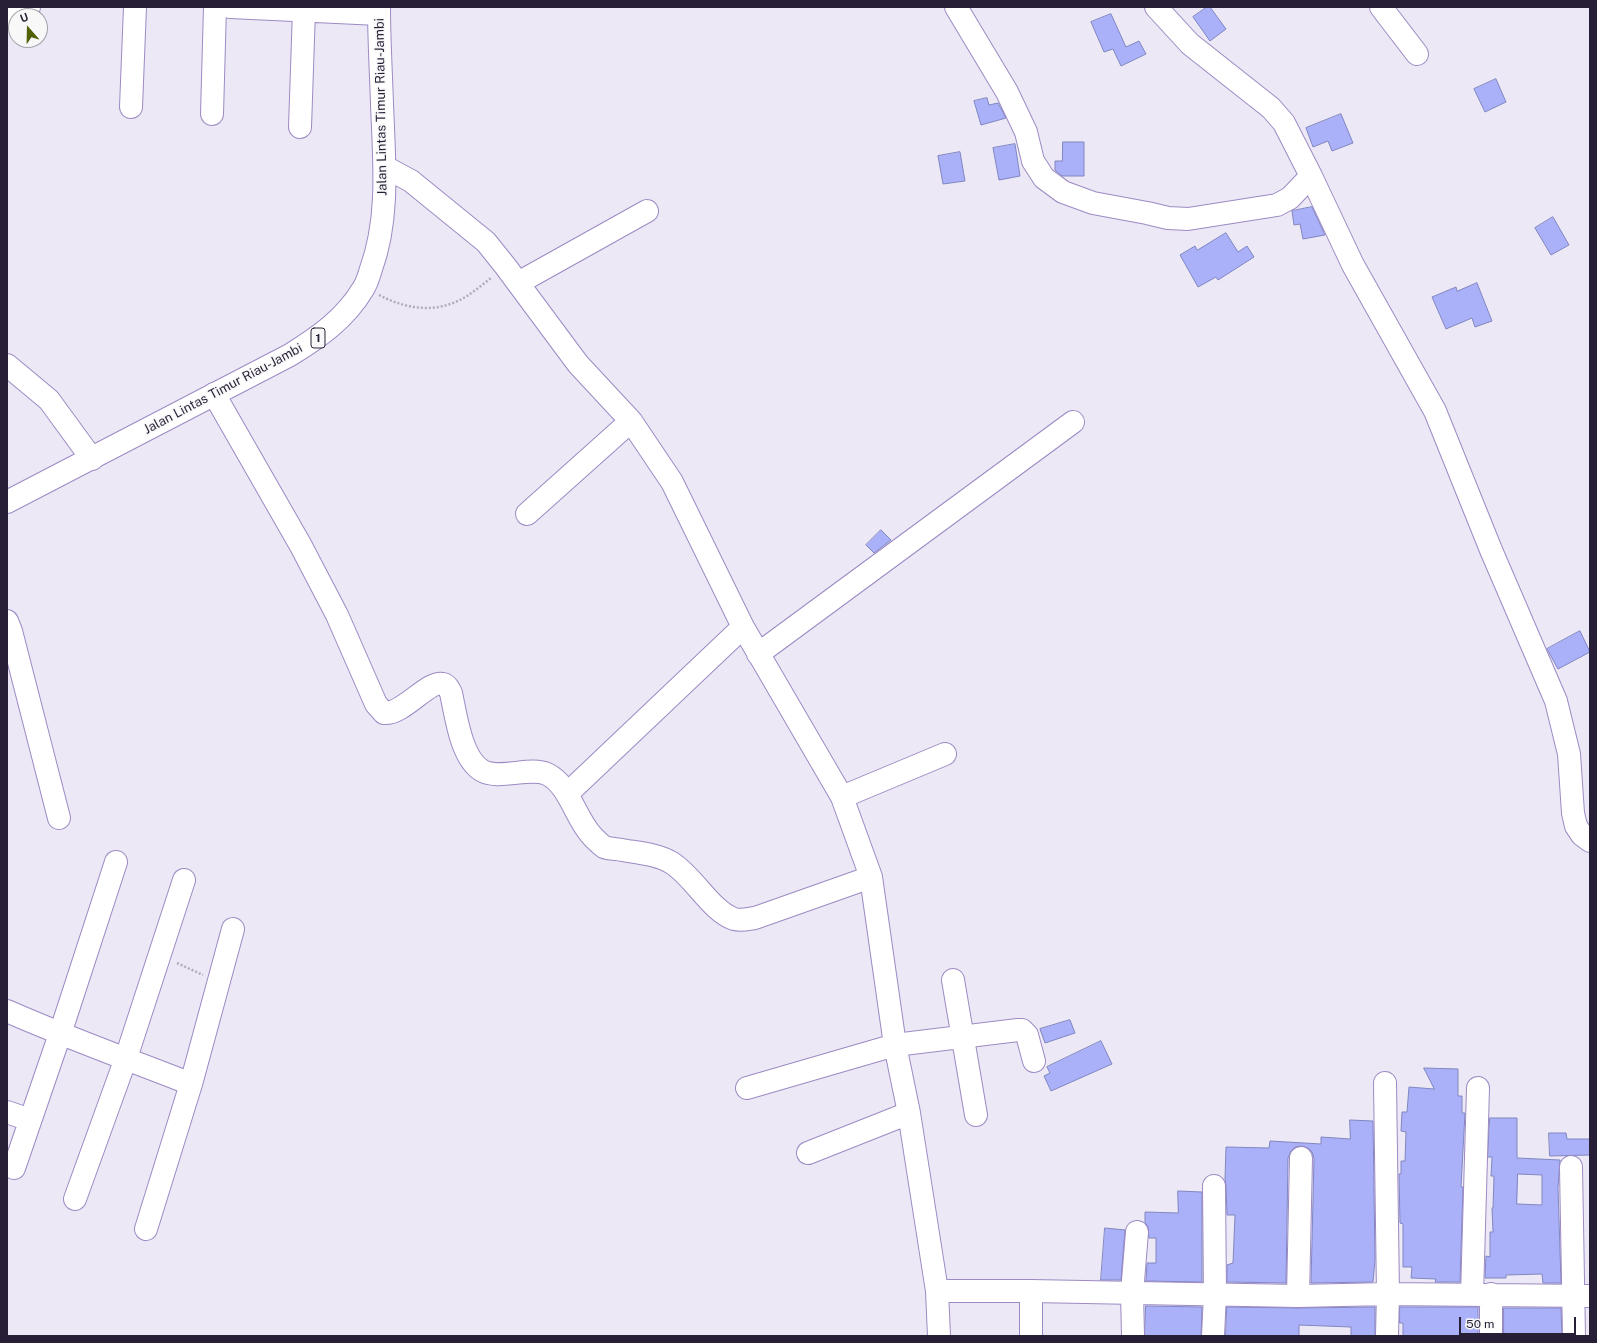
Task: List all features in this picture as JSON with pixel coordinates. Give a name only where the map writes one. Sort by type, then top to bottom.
[{"type":"main road","points":[[7,15],[29,7]]},
{"type":"main road","points":[[131,107],[135,7]]},
{"type":"main road","points":[[212,114],[215,7]]},
{"type":"main road","points":[[230,7],[304,10],[379,10]]},
{"type":"main road","points":[[1156,7],[1190,44],[1271,108],[1284,123],[1312,176],[1353,265],[1435,411],[1491,550],[1556,701],[1569,754],[1573,813],[1576,826],[1582,835],[1590,840]]},
{"type":"main road","points":[[1381,7],[1417,54]]},
{"type":"main road","points":[[963,9],[1007,92],[1026,132],[1033,160],[1044,178],[1063,192],[1093,203],[1168,218],[1188,219],[1277,205],[1290,198],[1312,176]]},
{"type":"main road","points":[[300,127],[304,10]]},
{"type":"main road","name":"Jalan Lintas Timur Riau-Jambi","points":[[7,502],[290,355],[317,338],[338,321],[364,288],[378,251],[382,221],[385,167],[379,10]]},
{"type":"main road","points":[[385,167],[417,185],[486,242],[578,364],[630,421],[672,482],[743,627],[842,797],[871,877],[895,1045],[909,1113],[937,1291],[939,1336]]},
{"type":"main road","points":[[512,275],[647,211]]},
{"type":"main road","points":[[7,365],[49,400],[92,459]]},
{"type":"main road","points":[[214,394],[301,546],[337,615],[376,704],[384,713],[389,714],[396,711],[427,690],[438,684],[443,684],[448,687],[451,693],[462,742],[470,760],[482,771],[498,774],[539,772],[547,774],[559,782],[567,794],[581,822],[593,837],[604,846],[649,854],[672,863],[684,872],[723,914],[735,920],[755,918],[871,877]]},
{"type":"main road","points":[[527,514],[630,421]]},
{"type":"main road","points":[[758,654],[1073,422]]},
{"type":"main road","points":[[7,621],[11,631],[59,818]]},
{"type":"main road","points":[[567,794],[743,627]]},
{"type":"main road","points":[[842,797],[945,754]]},
{"type":"main road","points":[[14,1168],[60,1034],[116,862]]},
{"type":"main road","points":[[75,1199],[126,1058],[184,880]]},
{"type":"main road","points":[[146,1229],[191,1084],[233,930]]},
{"type":"main road","points":[[953,980],[976,1115]]},
{"type":"main road","points":[[7,1011],[60,1034],[191,1084]]},
{"type":"main road","points":[[747,1088],[895,1045],[1022,1030],[1027,1035],[1034,1061]]},
{"type":"main road","points":[[1385,1083],[1388,1294],[1387,1336]]},
{"type":"main road","points":[[1478,1088],[1481,1295],[1492,1336]]},
{"type":"main road","points":[[7,1112],[30,1120]]},
{"type":"main road","points":[[808,1153],[909,1113]]},
{"type":"main road","points":[[1298,1296],[1301,1158]]},
{"type":"main road","points":[[1571,1167],[1582,1296],[1574,1336]]},
{"type":"main road","points":[[1213,1336],[1215,1294],[1214,1186]]},
{"type":"main road","points":[[1133,1336],[1132,1293],[1137,1232]]},
{"type":"main road","points":[[937,1291],[1032,1291],[1298,1296],[1388,1294],[1582,1296]]},
{"type":"main road","points":[[1031,1336],[1032,1291]]},
{"type":"path","points":[[364,288],[393,302],[411,307],[432,309],[466,297],[512,275]]},
{"type":"path","points":[[160,955],[219,983]]},
{"type":"building","points":[[1207,7],[1210,7],[1226,29],[1210,41],[1193,17]]},
{"type":"building","points":[[1111,14],[1126,47],[1139,41],[1146,54],[1121,66],[1113,49],[1104,52],[1091,22]]},
{"type":"building","points":[[1496,79],[1506,102],[1485,112],[1474,89]]},
{"type":"building","points":[[987,98],[989,105],[998,103],[1006,118],[981,125],[974,101]]},
{"type":"building","points":[[1341,114],[1353,143],[1332,151],[1328,141],[1313,147],[1306,128]]},
{"type":"building","points":[[1063,142],[1084,142],[1084,176],[1062,176],[1055,170],[1055,161],[1062,161]]},
{"type":"building","points":[[1015,144],[1020,176],[999,180],[993,148]]},
{"type":"building","points":[[960,152],[965,181],[943,184],[938,156]]},
{"type":"building","points":[[1312,207],[1325,235],[1303,239],[1300,224],[1294,225],[1292,211]]},
{"type":"building","points":[[1553,217],[1569,245],[1551,255],[1535,228]]},
{"type":"building","points":[[1226,233],[1238,252],[1247,246],[1254,257],[1218,280],[1216,277],[1198,287],[1180,255],[1195,246],[1197,250]]},
{"type":"building","points":[[1477,283],[1492,321],[1475,327],[1472,318],[1446,329],[1432,297],[1456,287],[1457,291]]},
{"type":"building","points":[[881,530],[891,540],[874,553],[866,545]]},
{"type":"building","points":[[1580,631],[1590,652],[1558,669],[1547,649]]},
{"type":"building","points":[[1070,1020],[1075,1033],[1045,1043],[1040,1029]]},
{"type":"building","points":[[1101,1041],[1112,1064],[1051,1091],[1044,1076],[1050,1073],[1047,1067]]},
{"type":"building","points":[[1424,1068],[1458,1069],[1458,1096],[1462,1096],[1462,1113],[1465,1113],[1461,1187],[1463,1187],[1460,1282],[1435,1282],[1436,1279],[1411,1278],[1412,1267],[1403,1267],[1403,1224],[1400,1223],[1399,1174],[1401,1174],[1401,1161],[1405,1161],[1406,1132],[1401,1131],[1402,1112],[1407,1112],[1409,1087],[1434,1089]]},
{"type":"building","points":[[1490,1118],[1517,1118],[1517,1158],[1560,1160],[1558,1187],[1561,1283],[1543,1283],[1542,1274],[1506,1275],[1506,1278],[1485,1278],[1486,1256],[1490,1257],[1490,1232],[1493,1232],[1492,1208],[1494,1176],[1491,1176],[1492,1157],[1488,1157]],"holes":[[[1518,1174],[1542,1175],[1542,1205],[1517,1204]]]},
{"type":"building","points":[[1350,1120],[1373,1121],[1375,1260],[1373,1282],[1311,1283],[1314,1158],[1312,1152],[1308,1148],[1301,1146],[1295,1147],[1291,1151],[1288,1158],[1286,1283],[1227,1282],[1227,1265],[1233,1263],[1235,1215],[1227,1215],[1225,1179],[1226,1147],[1269,1148],[1270,1141],[1321,1144],[1321,1137],[1350,1139]]},
{"type":"building","points":[[1549,1133],[1566,1133],[1567,1139],[1590,1139],[1590,1155],[1550,1156]]},
{"type":"building","points":[[1178,1191],[1202,1192],[1202,1282],[1146,1281],[1147,1263],[1156,1263],[1156,1238],[1149,1238],[1148,1227],[1145,1222],[1145,1212],[1178,1213]]},
{"type":"building","points":[[1105,1228],[1125,1230],[1121,1280],[1101,1280]]},
{"type":"building","points":[[1146,1306],[1202,1307],[1201,1336],[1145,1336]]},
{"type":"building","points":[[1227,1307],[1375,1307],[1375,1336],[1351,1336],[1351,1327],[1299,1325],[1299,1336],[1226,1336]]},
{"type":"building","points":[[1400,1307],[1478,1307],[1478,1336],[1403,1336],[1403,1323],[1400,1323]]},
{"type":"building","points":[[1504,1308],[1561,1308],[1562,1336],[1504,1336]]}]
